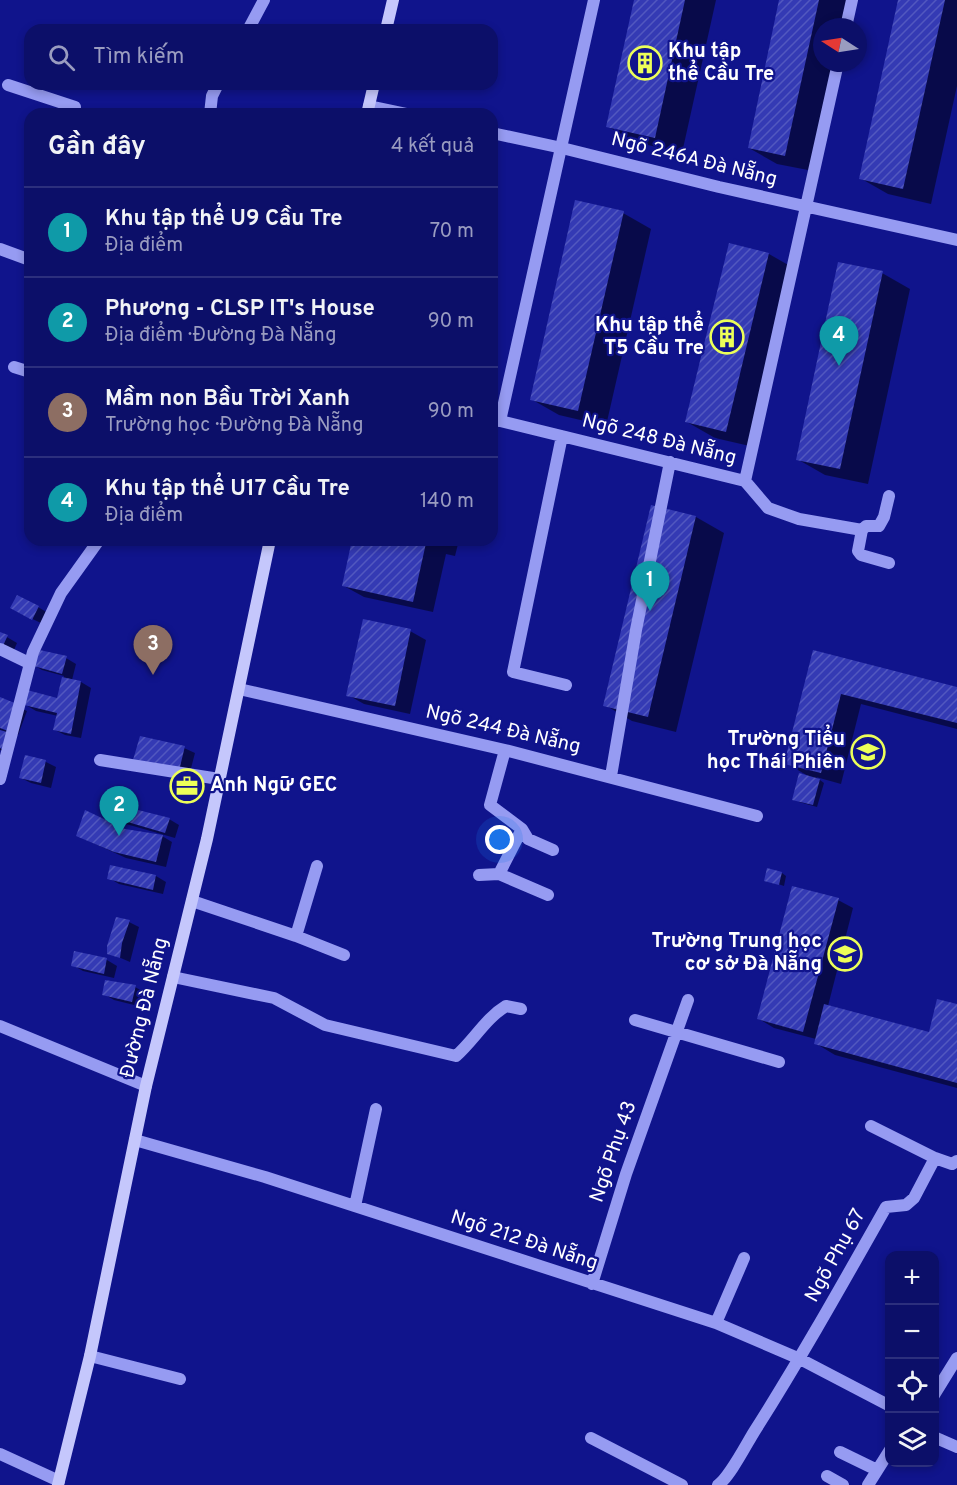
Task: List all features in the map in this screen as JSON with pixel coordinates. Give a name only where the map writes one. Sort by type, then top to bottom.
[{"type":"main road","points":[[387,24],[393,0]]},
{"type":"main road","points":[[368,108],[373,90]]},
{"type":"main road","name":"Đường Đà Nẵng","points":[[59,1483],[90,1356],[146,1086],[192,902],[269,546]]},
{"type":"street","points":[[251,24],[264,0]]},
{"type":"street","points":[[498,412],[562,148],[594,0]]},
{"type":"street","points":[[848,18],[852,0]]},
{"type":"street","points":[[745,481],[836,72]]},
{"type":"street","points":[[8,85],[75,108]]},
{"type":"street","points":[[211,108],[215,90]]},
{"type":"street","name":"Ngõ 246A Đà Nẵng","points":[[498,134],[719,188],[957,240]]},
{"type":"street","points":[[0,249],[24,258]]},
{"type":"street","points":[[14,367],[24,370]]},
{"type":"street","name":"Ngõ 248 Đà Nẵng","points":[[498,420],[745,481],[768,508],[799,519],[862,530]]},
{"type":"street","points":[[562,436],[513,672],[566,685]]},
{"type":"street","points":[[610,776],[636,630],[670,462]]},
{"type":"street","points":[[889,496],[882,524],[866,526],[862,530],[858,550],[861,555],[889,563]]},
{"type":"street","points":[[0,775],[29,663],[62,593],[95,546]]},
{"type":"street","points":[[0,649],[29,663]]},
{"type":"street","name":"Ngõ 244 Đà Nẵng","points":[[239,688],[505,750],[757,816]]},
{"type":"street","points":[[505,750],[490,804],[522,829],[528,839],[553,850]]},
{"type":"street","points":[[100,760],[219,779]]},
{"type":"street","points":[[499,874],[522,829]]},
{"type":"street","points":[[296,936],[317,866]]},
{"type":"street","points":[[480,875],[499,874],[548,896]]},
{"type":"street","points":[[192,902],[296,936],[344,955]]},
{"type":"street","points":[[173,977],[274,999],[325,1025],[456,1056],[467,1047],[495,1012],[506,1006],[521,1009]]},
{"type":"street","name":"Ngõ Phụ 43","points":[[592,1284],[626,1174],[688,1000]]},
{"type":"street","points":[[635,1020],[779,1062]]},
{"type":"street","points":[[0,1026],[146,1086]]},
{"type":"street","points":[[355,1206],[376,1109]]},
{"type":"street","points":[[872,1126],[935,1158],[952,1164],[957,1161]]},
{"type":"street","name":"Ngõ 212 Đà Nẵng","points":[[135,1140],[355,1206],[716,1323],[800,1359],[885,1403]]},
{"type":"street","name":"Ngõ Phụ 67","points":[[718,1485],[800,1359],[886,1207],[906,1205],[914,1198],[935,1158]]},
{"type":"street","points":[[716,1323],[744,1258]]},
{"type":"street","points":[[90,1356],[180,1379]]},
{"type":"street","points":[[939,1387],[957,1358]]},
{"type":"street","points":[[591,1438],[682,1485]]},
{"type":"street","points":[[939,1439],[957,1448]]},
{"type":"street","points":[[840,1452],[877,1470]]},
{"type":"street","points":[[0,1454],[59,1483]]},
{"type":"street","points":[[868,1485],[885,1457]]},
{"type":"street","points":[[827,1476],[843,1485]]},
{"type":"building","name":"Khu tập thể Cầu Tre","points":[[634,0],[685,0],[655,138],[606,127]]},
{"type":"building","name":"Khu tập thể Cầu Tre","points":[[779,0],[819,0],[815,18],[813,18],[813,28],[785,156],[748,148]]},
{"type":"building","points":[[898,0],[945,0],[903,189],[859,179]]},
{"type":"building","points":[[575,200],[624,211],[578,411],[530,400]]},
{"type":"building","name":"Khu tập thể T5 Cầu Tre","points":[[729,243],[769,253],[726,432],[685,422]]},
{"type":"building","points":[[838,262],[883,271],[840,469],[796,460]]},
{"type":"building","points":[[651,505],[696,516],[648,717],[603,706]]},
{"type":"building","points":[[351,546],[425,546],[413,602],[342,586]]},
{"type":"building","points":[[17,595],[39,606],[32,620],[10,608]]},
{"type":"building","points":[[363,619],[411,629],[395,706],[346,696]]},
{"type":"building","points":[[0,632],[8,635],[0,652]]},
{"type":"building","points":[[35,649],[67,656],[62,674],[30,665]]},
{"type":"building","points":[[813,650],[957,687],[957,723],[841,694],[821,773],[784,764]]},
{"type":"building","points":[[62,677],[81,681],[71,734],[53,730],[57,713],[24,705],[27,690],[57,698]]},
{"type":"building","points":[[0,697],[17,704],[8,731],[0,728]]},
{"type":"building","points":[[0,730],[7,732],[2,749],[0,748]]},
{"type":"building","points":[[140,736],[185,746],[179,771],[133,760]]},
{"type":"building","points":[[25,755],[46,760],[41,783],[19,778]]},
{"type":"building","points":[[799,773],[820,779],[813,805],[792,800]]},
{"type":"building","points":[[118,805],[170,818],[165,833],[114,818]]},
{"type":"building","points":[[85,810],[125,829],[163,835],[156,862],[114,852],[76,836]]},
{"type":"building","points":[[110,865],[156,875],[153,890],[107,879]]},
{"type":"building","points":[[767,868],[782,872],[779,885],[764,881]]},
{"type":"building","points":[[792,886],[839,898],[803,1032],[757,1019]]},
{"type":"building","points":[[116,917],[130,920],[122,943],[120,958],[107,954],[107,946]]},
{"type":"building","points":[[74,951],[107,958],[104,974],[71,966]]},
{"type":"building","points":[[105,980],[136,985],[132,1002],[102,995]]},
{"type":"building","points":[[937,999],[957,1004],[957,1083],[814,1044],[824,1004],[929,1032]]},
{"type":"place","name":"Khu tập thể Cầu Tre","points":[[645,63]]},
{"type":"place","name":"Khu tập thể T5 Cầu Tre","points":[[727,337]]},
{"type":"place","name":"Khu tập thể U17 Cầu Tre","points":[[839,366]]},
{"type":"place","name":"Khu tập thể U9 Cầu Tre","points":[[650,611]]},
{"type":"place","name":"Mầm non Bầu Trời Xanh","points":[[153,675]]},
{"type":"place","name":"Trường Tiểu học Thái Phiên","points":[[868,752]]},
{"type":"place","name":"Anh Ngữ GEC","points":[[187,786]]},
{"type":"place","name":"Phương - CLSP IT's House","points":[[119,836]]},
{"type":"place","name":"Trường Trung học cơ sở Đà Nẵng","points":[[845,954]]}]
